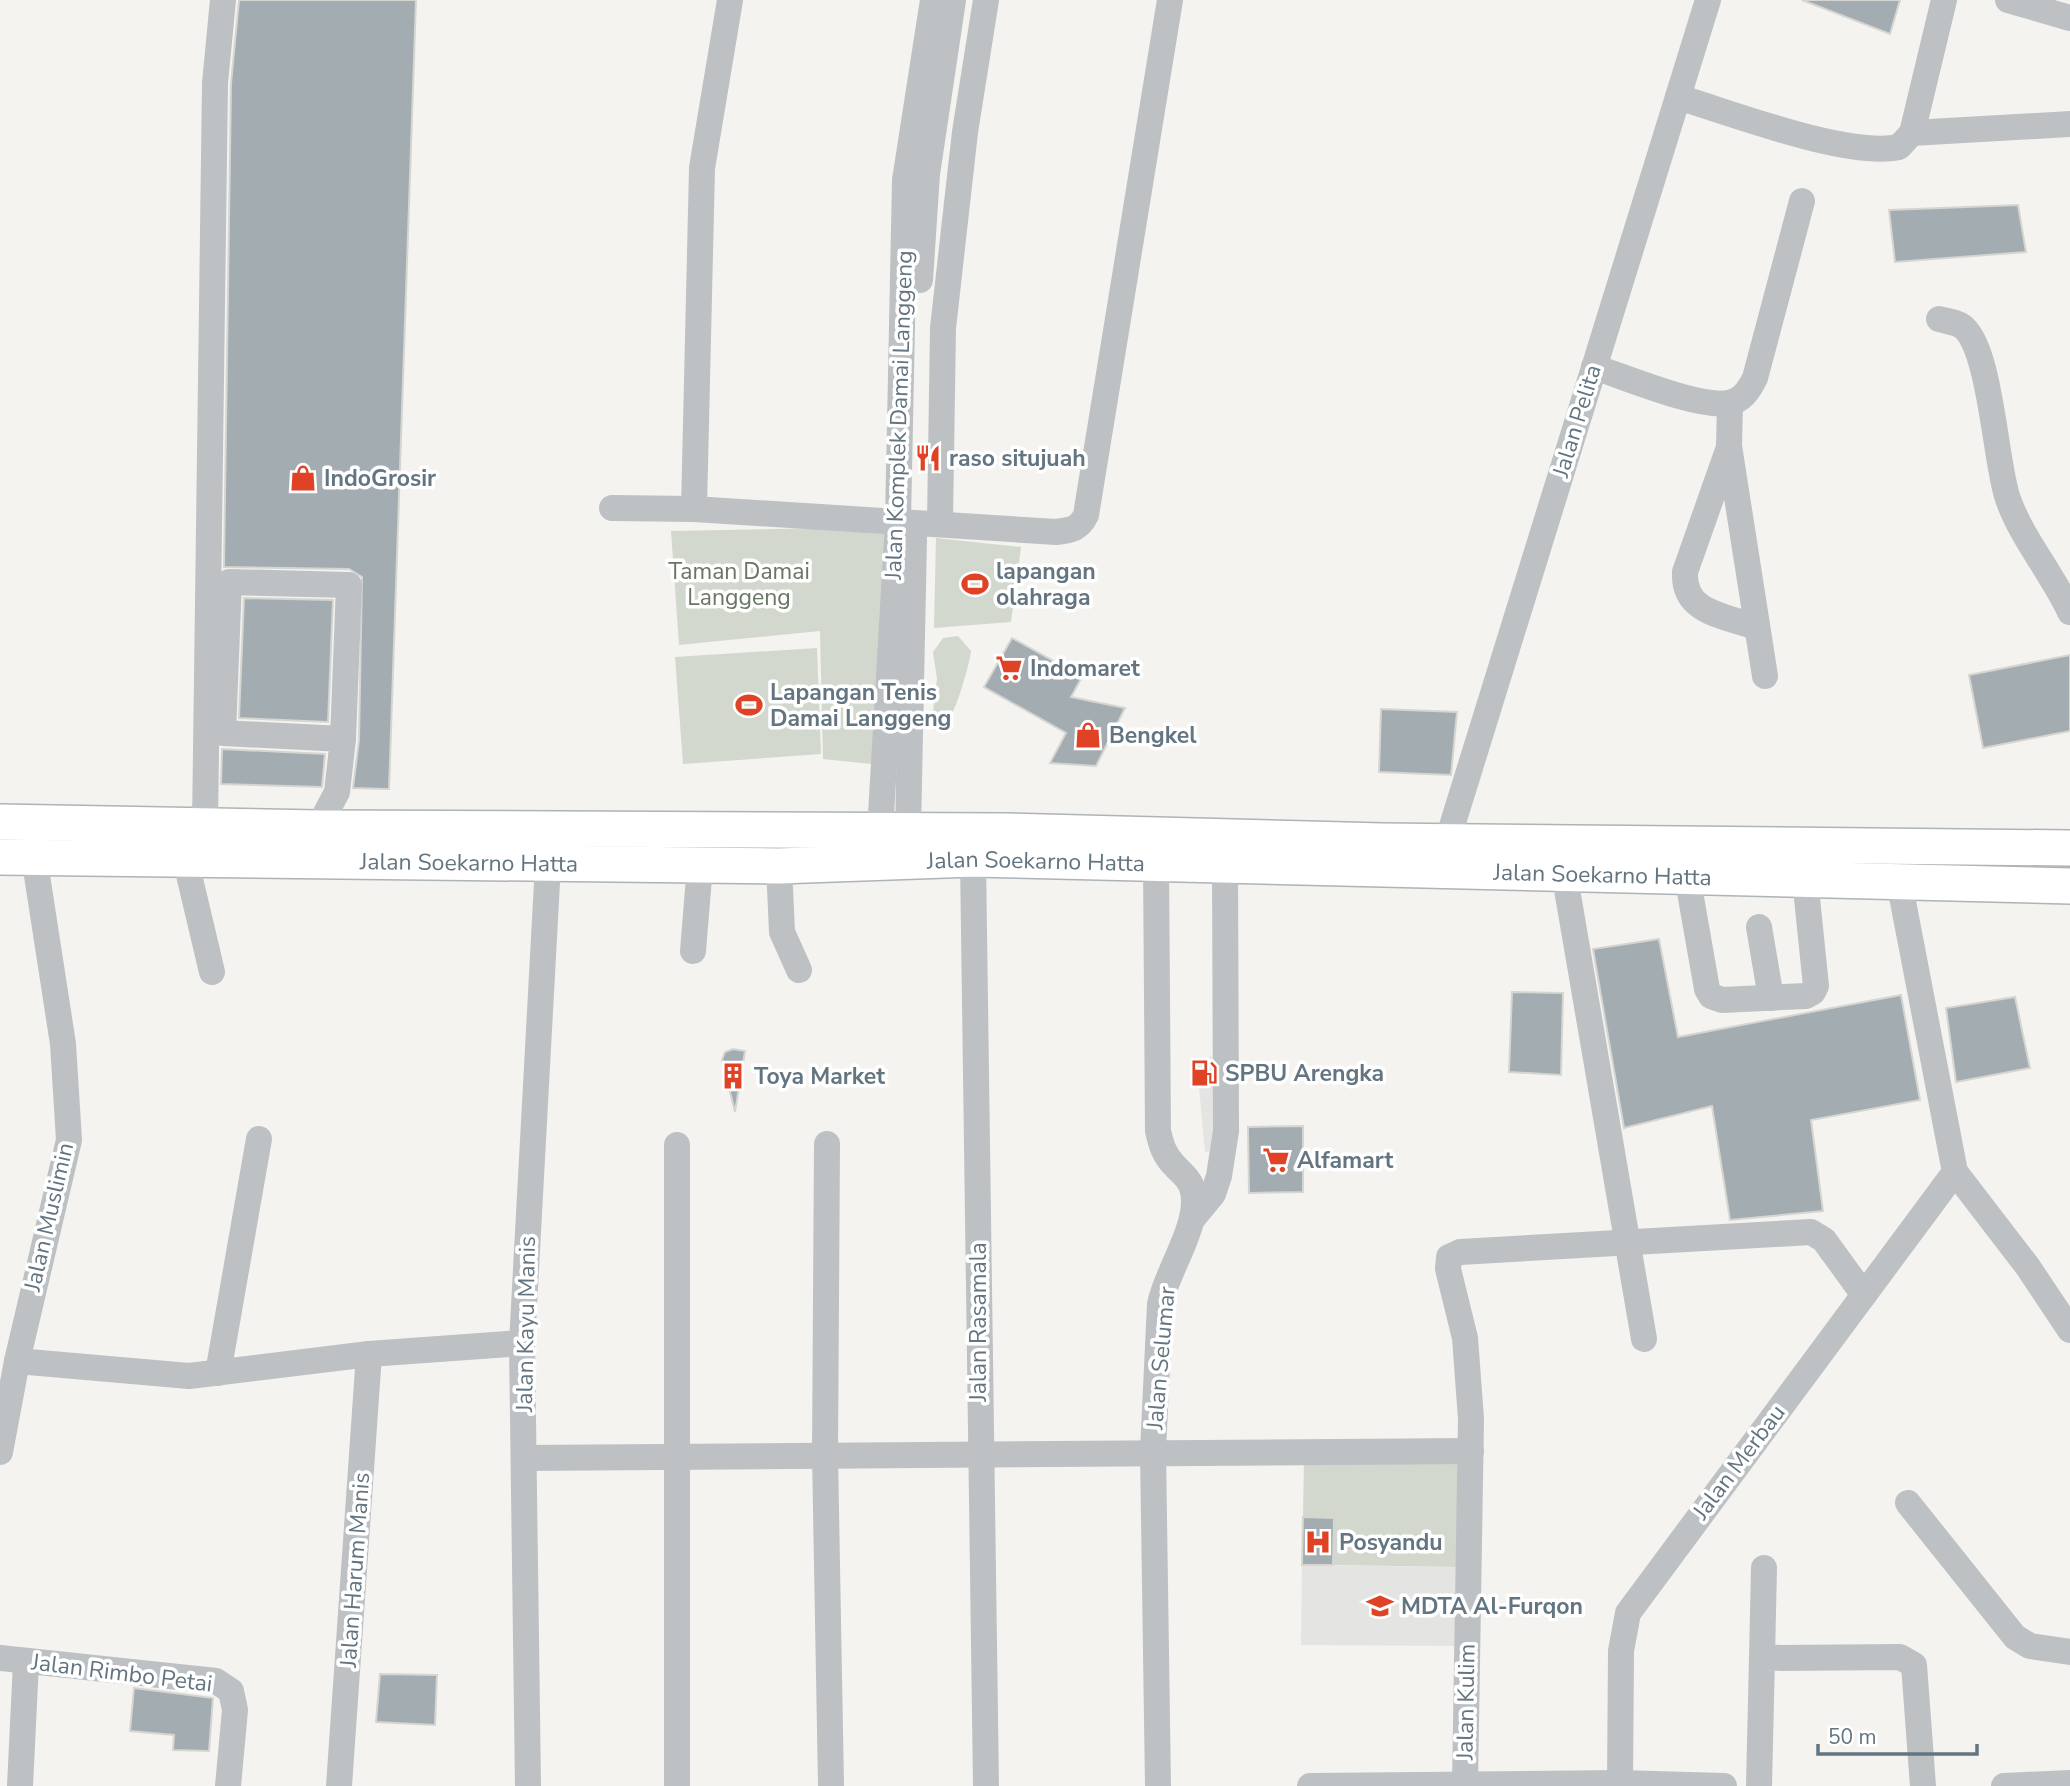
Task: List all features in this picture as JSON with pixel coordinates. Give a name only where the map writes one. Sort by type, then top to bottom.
[{"type":"main road","name":"Jalan Soekarno Hatta","points":[[0,822],[2062,848]]},
{"type":"main road","points":[[2062,848],[2062,886]]},
{"type":"main road","name":"Jalan Soekarno Hatta","points":[[17,856],[779,866],[973,859],[2062,886]]},
{"type":"street","points":[[205,825],[215,83],[223,0]]},
{"type":"street","points":[[694,509],[702,168],[730,0]]},
{"type":"street","name":"Jalan Komplek Damai Langgeng","points":[[894,832],[917,522],[905,180],[933,0]]},
{"type":"street","name":"Jalan Komplek Damai Langgeng","points":[[911,304],[953,0]]},
{"type":"street","points":[[917,522],[958,182],[986,0]]},
{"type":"street","points":[[612,508],[694,509],[1056,532],[1072,530],[1081,525],[1086,515],[1170,0]]},
{"type":"street","name":"Jalan Pelita","points":[[1447,842],[1708,0]]},
{"type":"street","points":[[1678,97],[1835,143],[1870,149],[1899,147],[1912,133],[1944,0]]},
{"type":"street","points":[[2008,0],[2070,18]]},
{"type":"street","points":[[1912,133],[2070,124]]},
{"type":"street","points":[[927,174],[958,182]]},
{"type":"street","points":[[1594,367],[1709,403],[1730,403],[1746,394],[1755,378],[1802,201]]},
{"type":"street","points":[[911,304],[945,305]]},
{"type":"street","points":[[1940,319],[1962,326],[1974,341],[1983,367],[2007,498],[2022,531],[2053,576],[2070,612]]},
{"type":"street","points":[[1730,403],[1729,446],[1755,627],[1765,676]]},
{"type":"street","points":[[1729,446],[1685,572],[1684,585],[1688,597],[1699,607],[1755,627]]},
{"type":"street","points":[[318,828],[337,792],[343,739],[349,585],[229,582],[223,733],[343,739]]},
{"type":"street","name":"Jalan Muslimin","points":[[0,1452],[17,1361],[69,1140],[63,1044],[17,856]]},
{"type":"street","points":[[185,858],[212,972]]},
{"type":"street","name":"Jalan Rasamala","points":[[973,859],[979,1453],[986,1786]]},
{"type":"street","name":"Jalan Kayu Manis","points":[[528,1786],[522,1343],[548,863]]},
{"type":"street","points":[[1156,863],[1158,1131],[1163,1150],[1192,1186],[1194,1217]]},
{"type":"street","points":[[693,951],[701,865]]},
{"type":"street","name":"Jalan Selumar","points":[[1158,1786],[1153,1451],[1160,1304],[1164,1282],[1194,1217],[1213,1194],[1219,1176],[1226,1131],[1225,865]]},
{"type":"street","points":[[779,866],[782,932],[799,970]]},
{"type":"street","points":[[1564,872],[1625,1241],[1644,1339]]},
{"type":"street","points":[[1686,875],[1707,989],[1711,996],[1722,1000],[1806,996],[1813,992],[1816,986],[1805,879]]},
{"type":"street","points":[[1899,881],[1955,1172],[2028,1267],[2070,1330]]},
{"type":"street","points":[[1759,928],[1771,998]]},
{"type":"street","points":[[218,1373],[259,1139]]},
{"type":"street","points":[[827,1144],[825,1454],[831,1786]]},
{"type":"street","points":[[677,1145],[677,1786]]},
{"type":"street","name":"Jalan Merbau","points":[[1620,1785],[1621,1651],[1628,1613],[1955,1172]]},
{"type":"street","points":[[1625,1241],[1811,1232],[1824,1240],[1864,1295]]},
{"type":"street","name":"Jalan Kulim","points":[[1465,1786],[1471,1451],[1465,1338],[1448,1269],[1449,1258],[1460,1252],[1625,1241]]},
{"type":"street","points":[[17,1361],[189,1376],[369,1354],[522,1343]]},
{"type":"street","name":"Jalan Harum Manis","points":[[339,1786],[369,1354]]},
{"type":"street","points":[[524,1458],[1153,1451],[1471,1451]]},
{"type":"street","points":[[1908,1503],[2015,1637],[2030,1646],[2070,1652]]},
{"type":"street","points":[[1759,1786],[1764,1568]]},
{"type":"street","points":[[1762,1658],[1909,1660],[1914,1665],[1923,1786]]},
{"type":"street","points":[[13,1660],[20,1786]]},
{"type":"street","name":"Jalan Rimbo Petai","points":[[13,1660],[216,1681],[231,1691],[235,1710],[228,1786]]},
{"type":"street","points":[[2004,1786],[2070,1783]]},
{"type":"street","points":[[1294,1786],[1724,1786]]},
{"type":"shaded area","points":[[1211,1056],[1221,1069],[1218,1147],[1205,1153],[1197,1065]]},
{"type":"shaded area","name":"MDTA Al-Furqon","points":[[1302,1565],[1458,1567],[1457,1646],[1301,1645]]},
{"type":"green space","name":"Taman Damai Langgeng","points":[[885,527],[881,765],[823,759],[820,631],[679,645],[671,531]]},
{"type":"green space","name":"lapangan olahraga","points":[[936,538],[1021,547],[1011,622],[934,628]]},
{"type":"green space","points":[[958,636],[971,651],[970,659],[954,709],[949,720],[938,732],[931,728],[937,679],[933,652],[943,638]]},
{"type":"green space","name":"Lapangan Tenis Damai Langgeng","points":[[817,648],[821,754],[683,764],[675,657]]},
{"type":"green space","points":[[1304,1458],[1459,1458],[1458,1567],[1333,1565],[1334,1519],[1303,1517]]},
{"type":"building","name":"IndoGrosir","points":[[239,0],[416,0],[389,789],[353,788],[359,740],[362,577],[349,569],[224,567],[231,84]]},
{"type":"building","points":[[1802,0],[1900,0],[1890,34]]},
{"type":"building","points":[[2018,205],[2026,252],[1895,262],[1889,210]]},
{"type":"building","points":[[244,598],[333,600],[328,722],[239,718]]},
{"type":"building","points":[[1012,638],[1082,677],[1071,697],[1125,708],[1096,766],[1050,763],[1066,733],[984,687]]},
{"type":"building","points":[[2070,655],[2070,731],[1983,748],[1969,675]]},
{"type":"building","points":[[1381,709],[1457,712],[1451,775],[1379,772]]},
{"type":"building","points":[[222,749],[325,754],[322,787],[221,784]]},
{"type":"building","points":[[1659,939],[1678,1037],[1901,995],[1920,1100],[1811,1120],[1823,1211],[1730,1220],[1712,1106],[1624,1128],[1593,949]]},
{"type":"building","points":[[1512,992],[1563,993],[1561,1075],[1509,1072]]},
{"type":"building","points":[[2015,997],[2030,1068],[1956,1082],[1946,1008]]},
{"type":"building","name":"Toya Market","points":[[733,1049],[745,1051],[735,1112],[722,1060],[725,1052]]},
{"type":"building","name":"Alfamart","points":[[1303,1126],[1303,1192],[1249,1193],[1248,1127]]},
{"type":"building","name":"Posyandu","points":[[1303,1517],[1334,1518],[1333,1565],[1302,1565]]},
{"type":"building","points":[[380,1674],[437,1675],[435,1725],[376,1722]]},
{"type":"building","points":[[134,1688],[213,1698],[209,1751],[173,1750],[174,1735],[130,1731]]},
{"type":"place","name":"raso situjuah","points":[[928,458]]},
{"type":"place","name":"IndoGrosir","points":[[303,478]]},
{"type":"place","name":"lapangan olahraga","points":[[975,584]]},
{"type":"place","name":"Indomaret","points":[[1009,668]]},
{"type":"place","name":"Lapangan Tenis Damai Langgeng","points":[[749,705]]},
{"type":"place","name":"Bengkel","points":[[1088,735]]},
{"type":"place","name":"SPBU Arengka","points":[[1204,1073]]},
{"type":"place","name":"Toya Market","points":[[733,1076]]},
{"type":"place","name":"Alfamart","points":[[1276,1160]]},
{"type":"place","name":"Posyandu","points":[[1318,1542]]},
{"type":"place","name":"MDTA Al-Furqon","points":[[1380,1606]]}]
